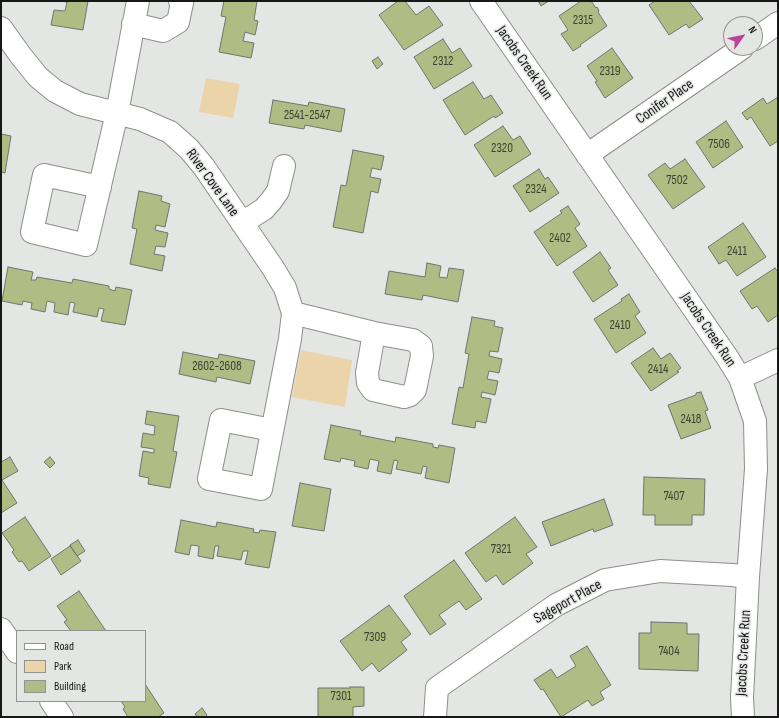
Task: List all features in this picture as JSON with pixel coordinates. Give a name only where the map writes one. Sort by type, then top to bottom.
[{"type":"street","points":[[100,187],[117,114],[138,1]]},
{"type":"street","points":[[133,24],[163,31],[178,22],[182,3],[180,1]]},
{"type":"street","name":"Jacobs Creek Run","points":[[481,1],[740,378],[755,421],[756,469],[748,578],[742,698],[743,717]]},
{"type":"street","points":[[763,33],[778,23]]},
{"type":"street","name":"River Cove Lane","points":[[1,28],[38,77],[55,91],[80,104],[140,119],[170,132],[189,149],[204,167],[277,274],[285,288],[293,312],[290,339],[272,430]]},
{"type":"street","name":"Conifer Place","points":[[588,155],[730,56]]},
{"type":"street","points":[[242,223],[264,209],[271,201],[278,191],[284,166]]},
{"type":"street","points":[[293,312],[374,333]]},
{"type":"street","points":[[740,378],[778,360]]},
{"type":"street","name":"Sageport Place","points":[[435,717],[437,688],[556,605],[605,580],[660,571],[732,575],[748,578]]},
{"type":"street","points":[[1,629],[16,651]]},
{"type":"street","points":[[52,702],[62,717]]},
{"type":"green space","points":[[206,78],[240,84],[233,118],[199,112]]},
{"type":"green space","points":[[301,350],[352,360],[345,407],[292,397]]},
{"type":"building","points":[[58,1],[88,1],[83,30],[51,25],[54,10],[65,11],[67,2]]},
{"type":"building","points":[[224,1],[257,1],[254,20],[258,21],[255,35],[245,32],[243,41],[254,43],[251,58],[219,52],[226,17],[221,16]]},
{"type":"building","points":[[398,1],[405,1],[416,15],[429,6],[443,25],[404,50],[379,15]]},
{"type":"building","points":[[538,1],[549,1],[541,6]]},
{"type":"building","points":[[581,1],[591,1],[596,8],[597,7],[598,12],[607,26],[573,51],[561,34],[568,30],[559,16]]},
{"type":"building","points":[[655,1],[689,1],[703,19],[689,28],[686,24],[669,35],[649,5]]},
{"type":"building","points":[[443,39],[452,53],[460,48],[472,66],[434,89],[414,57]]},
{"type":"building","points":[[612,48],[633,78],[605,98],[595,82],[597,81],[587,66]]},
{"type":"building","points":[[378,57],[383,64],[377,69],[372,61]]},
{"type":"building","points":[[473,82],[484,99],[491,95],[503,113],[495,118],[494,116],[465,135],[443,100]]},
{"type":"building","points":[[778,97],[778,141],[770,146],[751,117],[747,120],[742,113],[763,98],[767,104]]},
{"type":"building","points":[[273,100],[308,106],[309,102],[345,109],[341,132],[305,125],[304,129],[269,123]]},
{"type":"building","points":[[726,121],[743,147],[713,168],[696,142]]},
{"type":"building","points":[[503,126],[513,140],[520,136],[531,154],[495,177],[474,145]]},
{"type":"building","points":[[1,134],[11,136],[5,173],[1,172]]},
{"type":"building","points":[[353,150],[384,156],[381,170],[372,168],[370,177],[381,179],[378,193],[371,191],[363,233],[333,227],[341,185],[346,186]]},
{"type":"building","points":[[685,159],[705,187],[673,209],[648,175],[665,163],[670,169]]},
{"type":"building","points":[[539,169],[545,179],[548,177],[559,193],[530,212],[513,186]]},
{"type":"building","points":[[139,191],[162,196],[161,201],[170,204],[165,227],[156,225],[155,230],[168,233],[165,247],[156,246],[154,254],[165,256],[162,271],[130,264],[137,229],[132,228]]},
{"type":"building","points":[[568,206],[580,224],[575,228],[587,246],[557,266],[534,232],[562,213],[560,211]]},
{"type":"building","points":[[743,223],[766,257],[737,276],[726,260],[719,264],[708,247]]},
{"type":"building","points":[[600,252],[611,268],[608,270],[618,285],[593,302],[573,272]]},
{"type":"building","points":[[427,263],[441,266],[439,277],[447,278],[449,268],[464,270],[458,302],[423,295],[422,300],[385,294],[389,271],[425,277]]},
{"type":"building","points":[[8,267],[33,272],[31,280],[36,280],[37,277],[72,283],[73,279],[109,286],[109,289],[115,291],[116,287],[132,290],[125,325],[101,321],[104,309],[99,308],[97,317],[73,312],[75,303],[70,302],[68,315],[54,312],[55,303],[47,301],[45,312],[31,309],[32,303],[23,301],[22,305],[2,301]]},
{"type":"building","points":[[775,268],[778,272],[778,315],[768,322],[757,306],[752,309],[740,291]]},
{"type":"building","points":[[629,294],[640,312],[635,316],[646,333],[616,353],[594,319],[622,301],[621,299]]},
{"type":"building","points":[[472,317],[495,321],[494,326],[503,328],[498,352],[490,351],[489,356],[502,359],[499,373],[489,371],[487,379],[498,381],[495,395],[482,392],[481,397],[491,399],[486,423],[476,421],[475,428],[452,424],[459,387],[463,388],[469,354],[465,353]]},
{"type":"building","points":[[653,348],[661,359],[670,353],[681,368],[677,371],[679,372],[651,391],[631,363]]},
{"type":"building","points":[[183,352],[218,359],[219,354],[255,361],[250,384],[217,377],[216,382],[179,374]]},
{"type":"building","points":[[701,392],[708,410],[705,411],[711,428],[681,439],[668,405]]},
{"type":"building","points":[[147,411],[179,416],[173,451],[177,452],[170,488],[148,484],[149,478],[139,476],[143,451],[154,453],[154,449],[141,447],[143,433],[154,435],[155,426],[145,424]]},
{"type":"building","points":[[331,425],[361,431],[360,435],[395,442],[396,437],[433,444],[433,447],[438,448],[439,445],[455,448],[449,483],[425,478],[427,467],[423,466],[421,474],[396,469],[398,461],[394,460],[391,474],[377,471],[379,461],[370,459],[368,469],[354,466],[355,461],[341,458],[340,462],[324,459]]},
{"type":"building","points":[[10,457],[18,471],[2,480],[17,503],[1,513],[1,462]]},
{"type":"building","points":[[50,457],[55,463],[50,468],[44,462]]},
{"type":"building","points":[[644,477],[705,479],[704,515],[692,515],[692,525],[655,525],[655,515],[643,515]]},
{"type":"building","points":[[300,483],[331,489],[324,531],[292,526]]},
{"type":"building","points":[[604,499],[613,525],[594,532],[593,529],[551,546],[542,522]]},
{"type":"building","points":[[25,517],[51,556],[29,571],[22,561],[19,562],[12,552],[14,550],[2,533]]},
{"type":"building","points":[[515,517],[537,547],[526,554],[533,563],[503,585],[496,575],[486,582],[465,553]]},
{"type":"building","points":[[181,520],[216,527],[217,522],[254,529],[253,532],[259,533],[260,530],[276,532],[269,568],[245,564],[248,551],[243,551],[241,560],[217,556],[219,546],[215,546],[213,559],[198,556],[199,546],[191,545],[189,555],[175,552]]},
{"type":"building","points":[[78,540],[85,551],[77,556],[70,545]]},
{"type":"building","points":[[70,546],[81,561],[61,575],[51,559]]},
{"type":"building","points":[[454,560],[482,599],[466,610],[459,601],[439,615],[446,624],[430,635],[404,596]]},
{"type":"building","points":[[79,591],[105,630],[70,630],[64,622],[67,620],[57,606]]},
{"type":"building","points":[[389,605],[411,634],[401,642],[407,650],[379,672],[372,663],[362,671],[340,641]]},
{"type":"building","points":[[651,622],[687,623],[687,634],[699,634],[698,671],[639,669],[639,633],[651,633]]},
{"type":"building","points":[[587,646],[611,685],[600,692],[604,699],[592,706],[588,700],[561,717],[543,689],[541,690],[534,680],[551,669],[557,678],[576,666],[570,656]]},
{"type":"building","points":[[146,686],[164,713],[158,717],[128,717],[123,709],[125,707],[122,702],[146,702]]},
{"type":"building","points":[[350,687],[364,687],[364,706],[353,707],[353,717],[318,717],[318,688],[351,688]]},
{"type":"building","points":[[202,708],[207,715],[205,717],[197,717],[195,714]]}]
